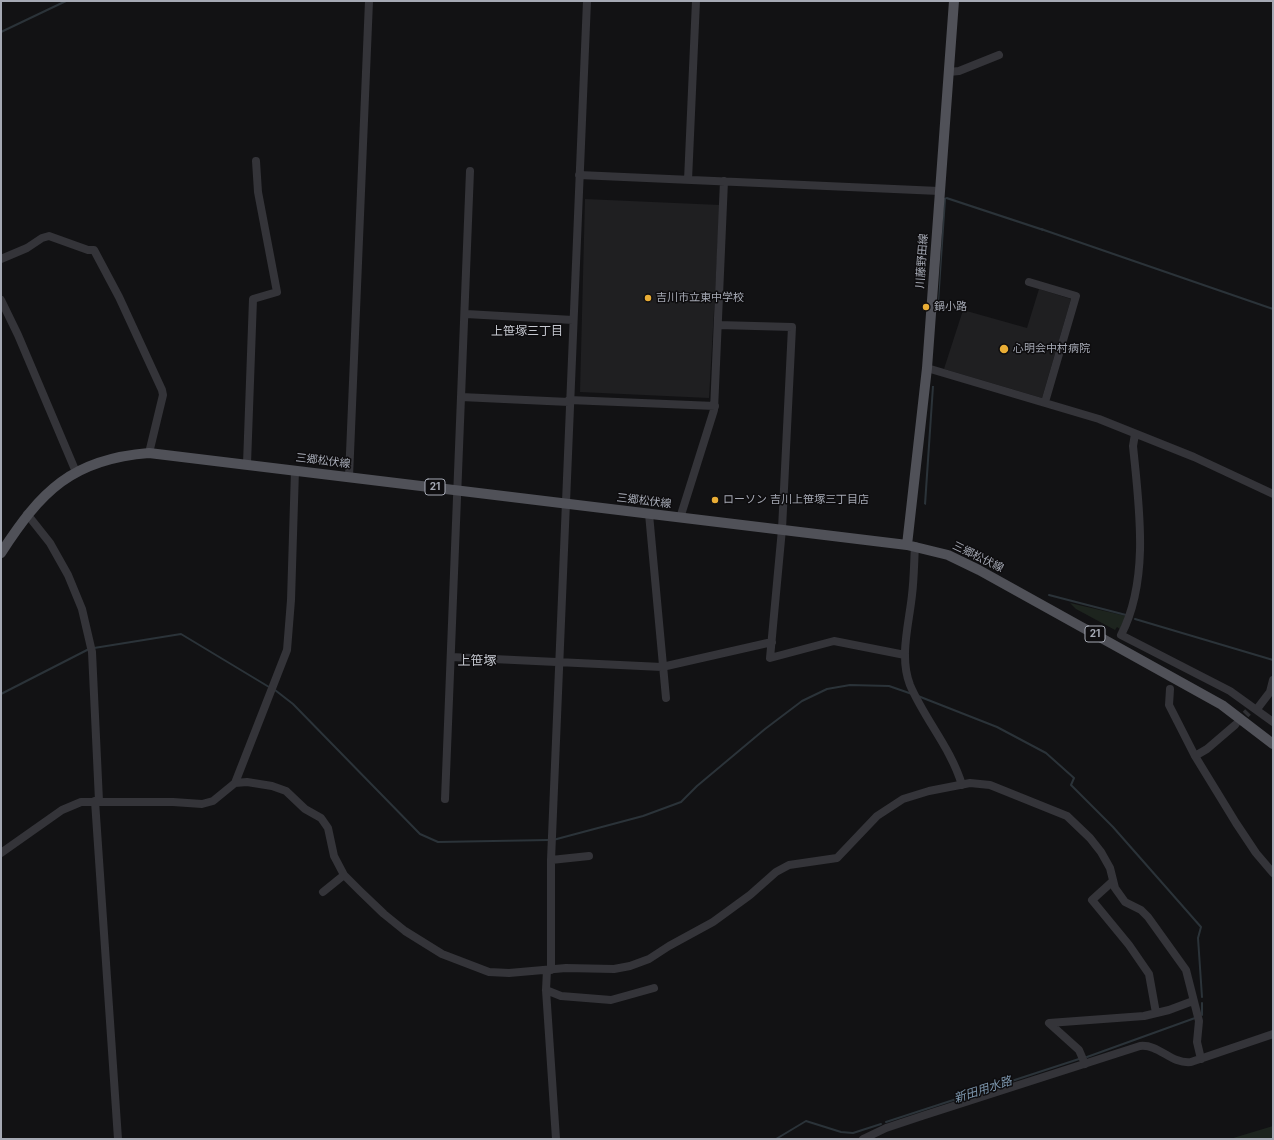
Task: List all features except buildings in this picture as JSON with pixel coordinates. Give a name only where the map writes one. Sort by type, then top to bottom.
[{"type":"main road","name":"川藤野田線","points":[[911,546],[927,368],[954,1]]},
{"type":"main road","name":"三郷松伏線","points":[[1,553],[27,514],[44,496],[76,472],[107,460],[149,453],[680,518],[782,529],[911,546],[959,559],[1222,705],[1273,744]]},
{"type":"street","points":[[349,477],[369,1]]},
{"type":"street","points":[[556,1139],[546,990],[549,970],[550,860],[572,320],[587,1]]},
{"type":"street","points":[[688,180],[696,1]]},
{"type":"street","points":[[949,72],[959,71],[1000,55]]},
{"type":"street","points":[[247,464],[253,299],[276,292],[258,192],[256,160]]},
{"type":"street","points":[[445,799],[456,490],[466,314],[470,171]]},
{"type":"street","points":[[579,175],[939,191]]},
{"type":"street","points":[[680,518],[715,406],[724,181]]},
{"type":"street","points":[[1,259],[27,248],[42,238],[49,236],[88,250],[94,250],[119,297],[162,390],[163,395],[149,453]]},
{"type":"street","points":[[1029,282],[1076,296],[1045,402]]},
{"type":"street","points":[[1,300],[21,342],[76,472]]},
{"type":"street","points":[[466,314],[572,320]]},
{"type":"street","points":[[718,325],[792,327],[782,529],[770,658],[834,641],[905,655]]},
{"type":"street","points":[[927,368],[1099,419],[1194,457],[1273,494]]},
{"type":"street","points":[[461,397],[715,406]]},
{"type":"street","points":[[1135,434],[1134,446],[1141,529],[1140,548],[1132,611],[1121,635],[1192,670],[1230,691],[1273,722]]},
{"type":"street","points":[[1,853],[68,806],[81,802],[208,803],[214,801],[234,783],[287,650],[291,600],[295,470]]},
{"type":"street","points":[[27,514],[50,543],[68,575],[82,609],[92,652],[97,801],[96,826],[118,1139]]},
{"type":"street","points":[[649,514],[666,698]]},
{"type":"street","points":[[911,546],[913,594],[905,655],[906,669],[910,684],[951,756],[962,784]]},
{"type":"street","points":[[451,657],[662,667],[772,642]]},
{"type":"street","points":[[1253,709],[1270,692],[1273,680]]},
{"type":"street","points":[[1170,689],[1169,705],[1195,756],[1236,823],[1256,853],[1273,873]]},
{"type":"street","points":[[1195,756],[1207,749],[1234,725]]},
{"type":"street","points":[[234,783],[247,782],[279,788],[291,795],[305,810],[318,815],[328,828],[334,856],[344,875],[384,914],[415,938],[442,954],[489,972],[566,968],[614,969],[639,964],[713,922],[750,895],[776,872],[789,865],[837,858],[877,816],[903,799],[929,791],[962,784],[970,783],[990,785],[1067,816],[1090,838],[1101,852],[1110,868],[1115,888],[1125,902],[1141,910],[1148,917],[1184,966],[1199,1021],[1197,1042],[1201,1059]]},
{"type":"street","points":[[550,860],[590,856]]},
{"type":"street","points":[[325,890],[344,875]]},
{"type":"street","points":[[1113,881],[1092,900],[1149,974],[1156,1013]]},
{"type":"street","points":[[546,990],[561,996],[611,1000],[654,988]]},
{"type":"street","points":[[1085,1064],[1079,1050],[1049,1023],[1144,1016],[1193,1001]]},
{"type":"street","points":[[862,1139],[886,1128],[922,1116],[1145,1046],[1157,1048],[1172,1059],[1182,1063],[1201,1059],[1273,1034]]},
{"type":"shaded area","points":[[947,197],[1044,229],[1043,231],[946,199],[938,303],[944,198]]},
{"type":"shaded area","name":"吉川市立東中学校","points":[[585,199],[720,205],[709,398],[580,392]]},
{"type":"shaded area","name":"心明会中村病院","points":[[1039,289],[1071,299],[1042,398],[944,369],[963,310],[1027,328]]},
{"type":"shaded area","points":[[932,386],[934,386],[926,505],[924,504]]},
{"type":"shaded area","points":[[1070,603],[1126,616],[1120,629],[1117,627],[1115,630],[1076,609]]},
{"type":"shaded area","points":[[1273,1126],[1273,1139],[1230,1139]]},
{"type":"waterway","points":[[1,32],[66,1]]},
{"type":"waterway","points":[[1041,229],[1273,309]]},
{"type":"waterway","points":[[1049,595],[1126,615]]},
{"type":"waterway","points":[[1135,619],[1273,660]]},
{"type":"waterway","points":[[94,648],[181,634],[269,687]]},
{"type":"waterway","points":[[1,694],[89,649]]},
{"type":"waterway","points":[[553,840],[643,816],[681,802],[697,786],[765,729],[802,701],[827,689],[850,685],[889,686],[912,694]]},
{"type":"waterway","points":[[275,690],[293,704],[420,834],[438,842],[549,840]]},
{"type":"waterway","points":[[918,696],[997,727],[1046,753],[1074,778],[1071,785],[1113,827],[1201,927],[1198,938],[1202,997]]},
{"type":"waterway","points":[[1202,1003],[1202,1015]]},
{"type":"waterway","name":"新田用水路","points":[[1087,1057],[1195,1018]]},
{"type":"waterway","name":"新田用水路","points":[[886,1122],[1079,1059]]},
{"type":"waterway","name":"新田用水路","points":[[776,1139],[806,1121],[841,1132],[853,1133],[881,1124]]},
{"type":"tunnel","points":[[1237,723],[1248,712]]},
{"type":"place","name":"吉川市立東中学校","points":[[648,298]]},
{"type":"place","name":"鍋小路","points":[[926,307]]},
{"type":"place","name":"心明会中村病院","points":[[1004,349]]},
{"type":"place","name":"ローソン 吉川上笹塚三丁目店","points":[[715,500]]},
{"type":"district","name":"上笹塚三丁目","points":[[527,331]]},
{"type":"district","name":"上笹塚","points":[[477,661]]}]
